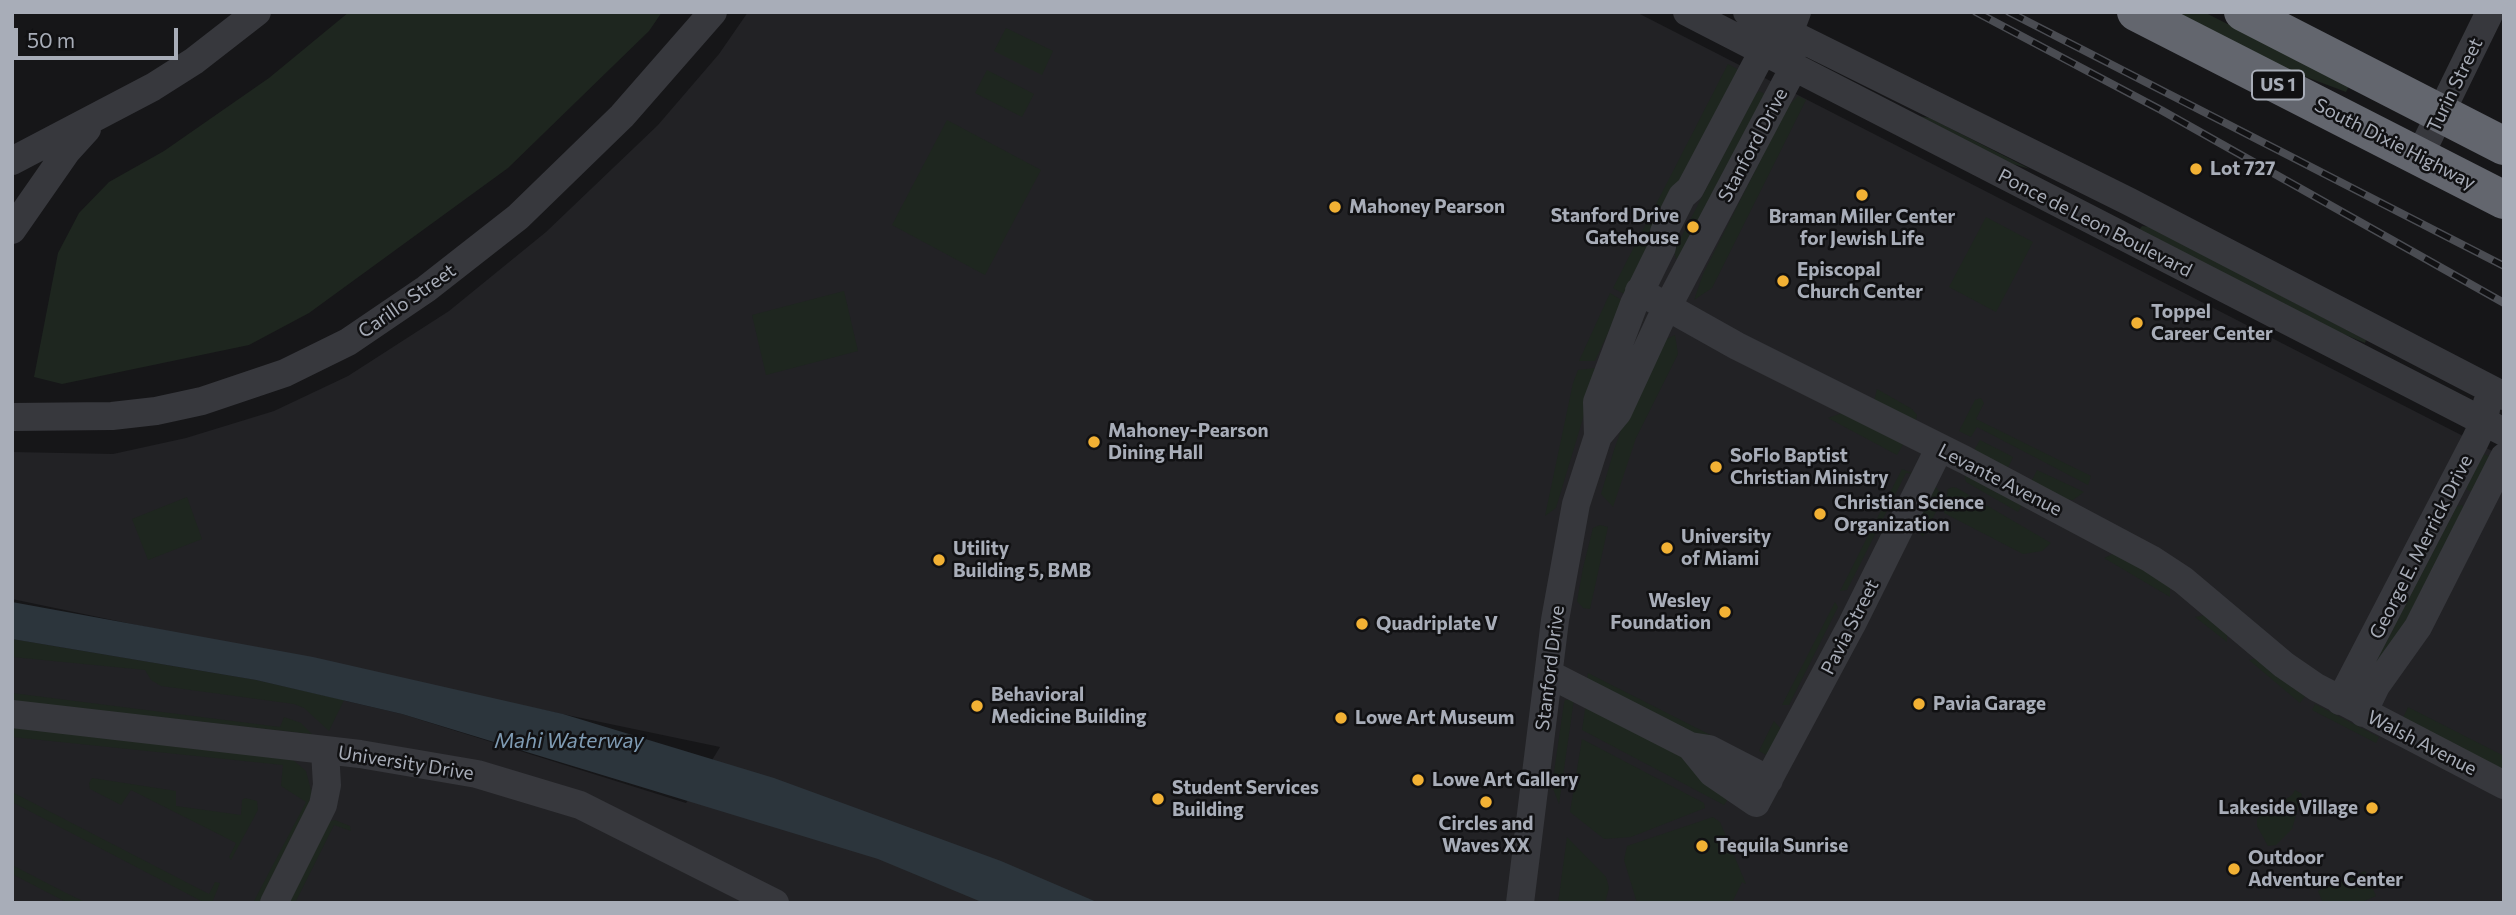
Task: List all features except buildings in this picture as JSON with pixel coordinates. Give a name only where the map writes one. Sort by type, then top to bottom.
[{"type":"highway","name":"South Dixie Highway","points":[[2136,12],[2504,200]]},
{"type":"highway","name":"US 1","points":[[2243,12],[2504,146]]},
{"type":"street","points":[[12,160],[99,118],[194,61],[257,12]]},
{"type":"street","name":"Carillo Street","points":[[12,417],[112,416],[156,411],[202,401],[285,373],[348,342],[426,289],[518,217],[622,116],[713,12]]},
{"type":"street","name":"Ponce de Leon Boulevard","points":[[1687,12],[1793,69],[2494,427]]},
{"type":"street","name":"Ponce de Leon Boulevard","points":[[1747,12],[1793,23],[2496,393]]},
{"type":"street","name":"Turin Street","points":[[2419,157],[2490,12]]},
{"type":"street","name":"Stanford Drive","points":[[1520,903],[1549,674],[1576,504],[1598,436],[1597,402],[1639,291],[1662,247],[1664,232],[1682,196],[1690,189],[1762,52],[1793,23]]},
{"type":"street","name":"Stanford Drive","points":[[1598,436],[1618,412],[1668,308],[1793,69],[1793,23]]},
{"type":"street","points":[[12,230],[67,151],[99,118]]},
{"type":"street","name":"Levante Avenue","points":[[1639,291],[2079,520],[2169,570],[2284,665],[2352,707]]},
{"type":"street","name":"George E. Merrick Drive","points":[[2352,707],[2449,491],[2494,427],[2496,393]]},
{"type":"street","name":"Pavia Street","points":[[1549,674],[1690,746],[1712,773],[1763,792],[1852,624],[1939,449]]},
{"type":"street","name":"George E. Merrick Drive","points":[[2352,707],[2376,686],[2418,627],[2504,457]]},
{"type":"street","points":[[2449,491],[2479,506]]},
{"type":"street","name":"Walsh Avenue","points":[[2352,707],[2504,785]]},
{"type":"street","name":"University Drive","points":[[12,714],[435,765],[525,786],[580,805],[775,903]]},
{"type":"street","points":[[274,903],[323,805],[327,785],[325,751]]},
{"type":"shaded area","points":[[349,12],[662,12],[649,31],[508,168],[309,313],[249,345],[62,384],[34,377],[58,253],[79,213],[109,182],[164,151],[269,78]]},
{"type":"shaded area","name":"University of Miami","points":[[748,12],[1636,12],[2504,457],[2504,903],[12,903],[12,639],[256,680],[402,714],[686,803],[720,747],[12,599],[12,452],[113,454],[186,438],[274,411],[348,376],[449,311],[546,232],[658,125],[719,54]]},
{"type":"shaded area","points":[[2166,12],[2204,12],[2349,86],[2346,92],[2256,58]]},
{"type":"shaded area","points":[[1006,28],[1053,51],[1042,75],[994,51]]},
{"type":"shaded area","points":[[1728,64],[1739,70],[1626,295],[1613,288]]},
{"type":"shaded area","points":[[987,70],[1034,94],[1022,117],[975,93]]},
{"type":"shaded area","points":[[1759,91],[1765,94],[1764,101],[1685,254],[1676,259],[1674,251]]},
{"type":"shaded area","points":[[1798,96],[1806,100],[1712,288],[1694,300],[1703,274],[1788,106]]},
{"type":"shaded area","points":[[1913,115],[1930,118],[2030,169],[1999,160]]},
{"type":"shaded area","points":[[947,120],[1041,170],[985,275],[892,225]]},
{"type":"shaded area","points":[[1986,217],[2033,242],[1996,312],[1949,287]]},
{"type":"shaded area","points":[[2142,226],[2151,227],[2366,340],[2365,343],[2331,329],[2139,230]]},
{"type":"shaded area","points":[[844,291],[858,351],[766,375],[752,315]]},
{"type":"shaded area","points":[[1610,293],[1623,301],[1595,361],[1579,361]]},
{"type":"shaded area","points":[[1675,335],[1678,354],[1636,438],[1613,507],[1601,494],[1628,410],[1664,340]]},
{"type":"shaded area","points":[[1595,368],[1596,375],[1556,508],[1545,516],[1573,383],[1578,370]]},
{"type":"shaded area","points":[[1877,389],[1912,409],[1917,415],[1915,424],[1874,401]]},
{"type":"shaded area","points":[[1981,398],[1984,403],[1976,419],[2091,476],[2088,485],[1977,427],[1971,437],[1959,431],[1975,400]]},
{"type":"shaded area","points":[[1842,413],[1904,443],[1897,455],[1828,418]]},
{"type":"shaded area","points":[[1980,440],[2013,457],[2007,470],[1973,452]]},
{"type":"shaded area","points":[[2483,454],[2489,456],[2473,491],[2469,491],[2466,488]]},
{"type":"shaded area","points":[[1902,469],[1915,474],[1906,473],[1847,590],[1840,591]]},
{"type":"shaded area","points":[[2037,470],[2084,492],[2073,500],[2063,499],[2031,482]]},
{"type":"shaded area","points":[[1964,473],[2023,503],[2018,512],[1966,482]]},
{"type":"shaded area","points":[[1935,486],[1940,493],[1940,504],[1923,537],[1915,527]]},
{"type":"shaded area","points":[[1953,487],[2051,543],[2042,551],[2023,554],[1944,513],[1948,489]]},
{"type":"shaded area","points":[[187,497],[202,539],[148,560],[132,519]]},
{"type":"shaded area","points":[[2462,505],[2464,509],[2423,603],[2370,673],[2457,506]]},
{"type":"shaded area","points":[[1600,525],[1608,527],[1590,609],[1583,608],[1577,601],[1583,568],[1593,528]]},
{"type":"shaded area","points":[[2115,553],[2170,586],[2170,597],[2104,558]]},
{"type":"shaded area","points":[[1835,602],[1838,607],[1789,705],[1782,705]]},
{"type":"shaded area","points":[[2205,615],[2227,634],[2227,642],[2195,617]]},
{"type":"shaded area","points":[[12,639],[256,680],[344,700],[329,731],[304,708],[294,704],[161,686],[151,680],[145,670],[12,657]]},
{"type":"shaded area","points":[[2257,658],[2305,696],[2300,703],[2249,660]]},
{"type":"shaded area","points":[[1588,673],[1750,755],[1744,760],[1587,681]]},
{"type":"shaded area","points":[[12,693],[280,727],[284,717],[301,723],[312,734],[12,701]]},
{"type":"shaded area","points":[[1574,699],[1559,804],[1552,786],[1564,703],[1565,700]]},
{"type":"shaded area","points":[[1586,703],[1687,756],[1728,799],[1724,805],[1582,730]]},
{"type":"shaded area","points":[[2315,704],[2379,737],[2376,743],[2312,710]]},
{"type":"shaded area","points":[[2408,707],[2504,756],[2504,770],[2403,718]]},
{"type":"shaded area","points":[[1774,721],[1781,729],[1768,756],[1759,751]]},
{"type":"shaded area","points":[[12,727],[292,759],[306,771],[313,798],[262,903],[253,903],[306,802],[281,786],[283,765],[12,737]]},
{"type":"shaded area","points":[[1582,739],[1704,803],[1705,808],[1631,837],[1604,839],[1570,812]]},
{"type":"shaded area","points":[[92,778],[176,791],[176,806],[241,815],[242,800],[245,798],[257,801],[258,810],[231,860],[229,857],[236,843],[131,790],[121,805],[90,789]]},
{"type":"shaded area","points":[[2295,790],[2302,794],[2292,829],[2276,845],[2268,846],[2257,826],[2257,819],[2292,795]]},
{"type":"shaded area","points":[[12,792],[209,894],[215,882],[220,883],[212,903],[205,903],[12,802]]},
{"type":"shaded area","points":[[1713,817],[1720,822],[1746,884],[1742,882],[1732,903],[1637,903],[1624,860],[1627,846]]},
{"type":"shaded area","points":[[335,820],[350,826],[351,831],[334,825],[295,903],[287,903],[330,821]]},
{"type":"shaded area","points":[[1567,837],[1606,877],[1609,888],[1605,903],[1558,903]]},
{"type":"shaded area","points":[[12,865],[87,903],[68,903],[12,874]]},
{"type":"shaded area","points":[[2365,871],[2376,896],[2360,903],[2323,903],[2318,891]]},
{"type":"water","name":"Mahi Waterway","points":[[12,602],[313,657],[563,714],[774,778],[1001,861],[1099,903],[984,903],[878,859],[402,714],[256,680],[12,639]]},
{"type":"railway","points":[[1976,12],[2161,110],[2504,303]]},
{"type":"railway","points":[[2009,12],[2504,266]]},
{"type":"place","name":"Lot 727","points":[[2196,169]]},
{"type":"place","name":"Braman Miller Center for Jewish Life","points":[[1862,195]]},
{"type":"place","name":"Mahoney Pearson","points":[[1335,207]]},
{"type":"place","name":"Stanford Drive Gatehouse","points":[[1693,227]]},
{"type":"place","name":"Episcopal Church Center","points":[[1783,281]]},
{"type":"place","name":"Toppel Career Center","points":[[2137,323]]},
{"type":"place","name":"Mahoney-Pearson Dining Hall","points":[[1094,442]]},
{"type":"place","name":"SoFlo Baptist Christian Ministry","points":[[1716,467]]},
{"type":"place","name":"Christian Science Organization","points":[[1820,514]]},
{"type":"place","name":"University of Miami","points":[[1667,548]]},
{"type":"place","name":"Utility Building 5, BMB","points":[[939,560]]},
{"type":"place","name":"Wesley Foundation","points":[[1725,612]]},
{"type":"place","name":"Quadriplate V","points":[[1362,624]]},
{"type":"place","name":"Pavia Garage","points":[[1919,704]]},
{"type":"place","name":"Behavioral Medicine Building","points":[[977,706]]},
{"type":"place","name":"Lowe Art Museum","points":[[1341,718]]},
{"type":"place","name":"Lowe Art Gallery","points":[[1418,780]]},
{"type":"place","name":"Student Services Building","points":[[1158,799]]},
{"type":"place","name":"Circles and Waves XX","points":[[1486,802]]},
{"type":"place","name":"Lakeside Village","points":[[2372,808]]},
{"type":"place","name":"Tequila Sunrise","points":[[1702,846]]},
{"type":"place","name":"Outdoor Adventure Center","points":[[2234,869]]}]
